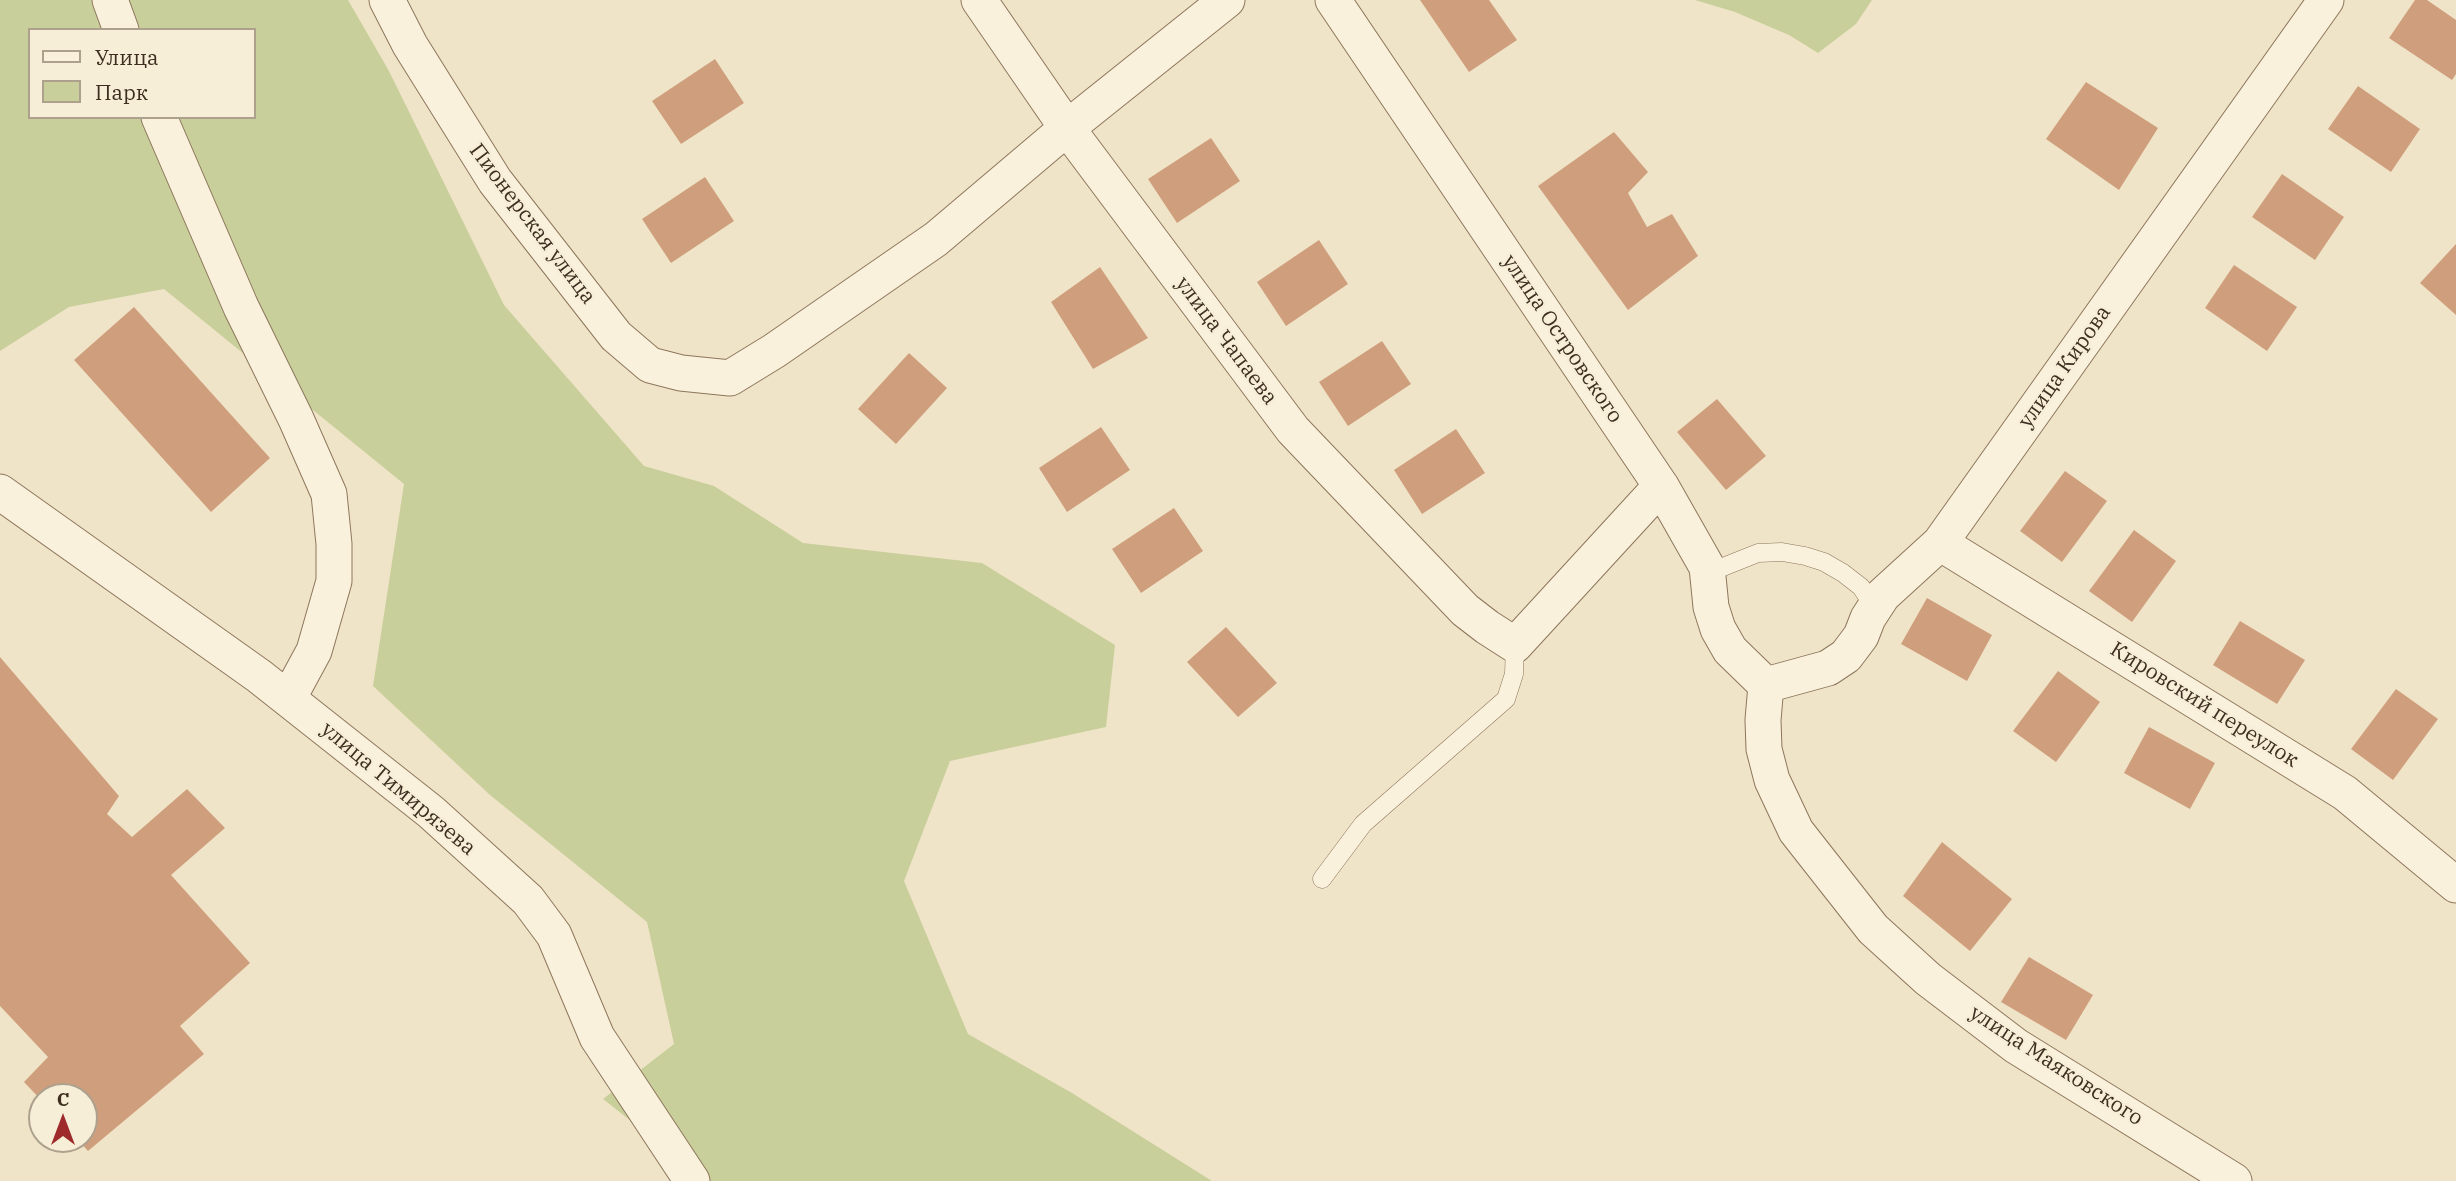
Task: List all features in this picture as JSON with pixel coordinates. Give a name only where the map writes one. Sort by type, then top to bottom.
[{"type":"street","points":[[110,0],[120,28]]},
{"type":"street","name":"Пионерская улица","points":[[387,0],[410,45],[495,181],[616,336],[650,365],[681,373],[730,379],[936,239],[1067,128]]},
{"type":"street","name":"улица Чапаева","points":[[979,0],[1067,128],[1293,430],[1465,610],[1515,645]]},
{"type":"street","points":[[1067,128],[1227,0]]},
{"type":"street","name":"улица Островского","points":[[1334,0],[1661,486],[1708,573],[1718,629],[1730,650],[1766,685]]},
{"type":"street","name":"улица Кирова","points":[[1766,685],[1828,668],[1846,656],[1861,636],[1868,618],[1883,595],[1940,543],[2326,0]]},
{"type":"street","points":[[160,119],[241,307],[329,494],[334,544],[334,581],[314,651],[288,699]]},
{"type":"street","points":[[1515,645],[1661,486]]},
{"type":"street","name":"улица Тимирязева","points":[[0,492],[259,676],[430,812],[528,900],[554,935],[597,1037],[692,1181]]},
{"type":"street","name":"Кировский переулок","points":[[1940,543],[2345,793],[2456,885]]},
{"type":"street","name":"улица Маяковского","points":[[1766,685],[1763,750],[1772,780],[1796,831],[1873,929],[1928,979],[2016,1045],[2234,1181]]},
{"type":"lane","points":[[1708,573],[1758,553],[1782,552],[1805,556],[1824,562],[1843,573],[1861,587],[1875,608]]},
{"type":"lane","points":[[1322,879],[1363,824],[1506,699],[1514,674],[1515,645]]},
{"type":"green space","points":[[0,0],[348,0],[389,71],[504,305],[644,466],[714,486],[803,543],[982,563],[1115,645],[1106,727],[950,761],[904,881],[968,1034],[1072,1093],[1212,1181],[707,1181],[603,1099],[674,1044],[647,922],[490,795],[373,686],[404,484],[164,289],[69,307],[0,351]]},
{"type":"green space","points":[[1695,0],[1872,0],[1856,24],[1818,53],[1789,35],[1735,12]]},
{"type":"building","points":[[1420,0],[1489,0],[1517,40],[1469,72]]},
{"type":"building","points":[[2415,0],[2427,0],[2456,20],[2456,74],[2452,80],[2389,38]]},
{"type":"building","points":[[715,59],[744,103],[681,144],[652,101]]},
{"type":"building","points":[[2086,82],[2158,128],[2119,190],[2046,139]]},
{"type":"building","points":[[2358,86],[2420,129],[2391,172],[2328,129]]},
{"type":"building","points":[[1614,132],[1648,172],[1628,193],[1647,227],[1672,214],[1698,256],[1628,310],[1538,186]]},
{"type":"building","points":[[1211,138],[1240,181],[1177,223],[1148,179]]},
{"type":"building","points":[[2282,174],[2344,217],[2315,260],[2252,217]]},
{"type":"building","points":[[705,177],[734,221],[671,263],[642,219]]},
{"type":"building","points":[[1319,240],[1348,284],[1286,326],[1257,282]]},
{"type":"building","points":[[2456,244],[2456,315],[2420,283]]},
{"type":"building","points":[[2234,265],[2297,307],[2267,351],[2205,308]]},
{"type":"building","points":[[1100,267],[1148,338],[1093,369],[1051,302]]},
{"type":"building","points":[[134,307],[270,458],[211,512],[74,360]]},
{"type":"building","points":[[1382,341],[1411,384],[1348,426],[1319,382]]},
{"type":"building","points":[[909,353],[947,388],[896,444],[858,409]]},
{"type":"building","points":[[1717,399],[1766,456],[1726,490],[1677,432]]},
{"type":"building","points":[[1101,427],[1130,470],[1067,512],[1039,468]]},
{"type":"building","points":[[1456,429],[1485,473],[1422,514],[1394,470]]},
{"type":"building","points":[[2065,471],[2107,501],[2062,562],[2020,531]]},
{"type":"building","points":[[1174,508],[1203,551],[1141,593],[1112,549]]},
{"type":"building","points":[[2134,530],[2176,561],[2132,622],[2089,591]]},
{"type":"building","points":[[1927,598],[1992,635],[1967,681],[1901,644]]},
{"type":"building","points":[[2240,621],[2305,660],[2277,704],[2213,665]]},
{"type":"building","points":[[1226,627],[1277,683],[1238,717],[1187,662]]},
{"type":"building","points":[[0,657],[119,796],[107,814],[132,837],[187,789],[225,828],[171,875],[250,963],[180,1026],[204,1054],[98,1143],[98,1083],[28,1083],[28,1086],[24,1082],[48,1057],[0,1006]]},
{"type":"building","points":[[2058,671],[2100,702],[2056,762],[2013,731]]},
{"type":"building","points":[[2396,689],[2438,719],[2393,780],[2351,749]]},
{"type":"building","points":[[2149,727],[2215,763],[2190,809],[2124,773]]},
{"type":"building","points":[[1942,842],[2012,899],[1970,951],[1903,896]]},
{"type":"building","points":[[2029,957],[2093,995],[2066,1040],[2001,1002]]}]
